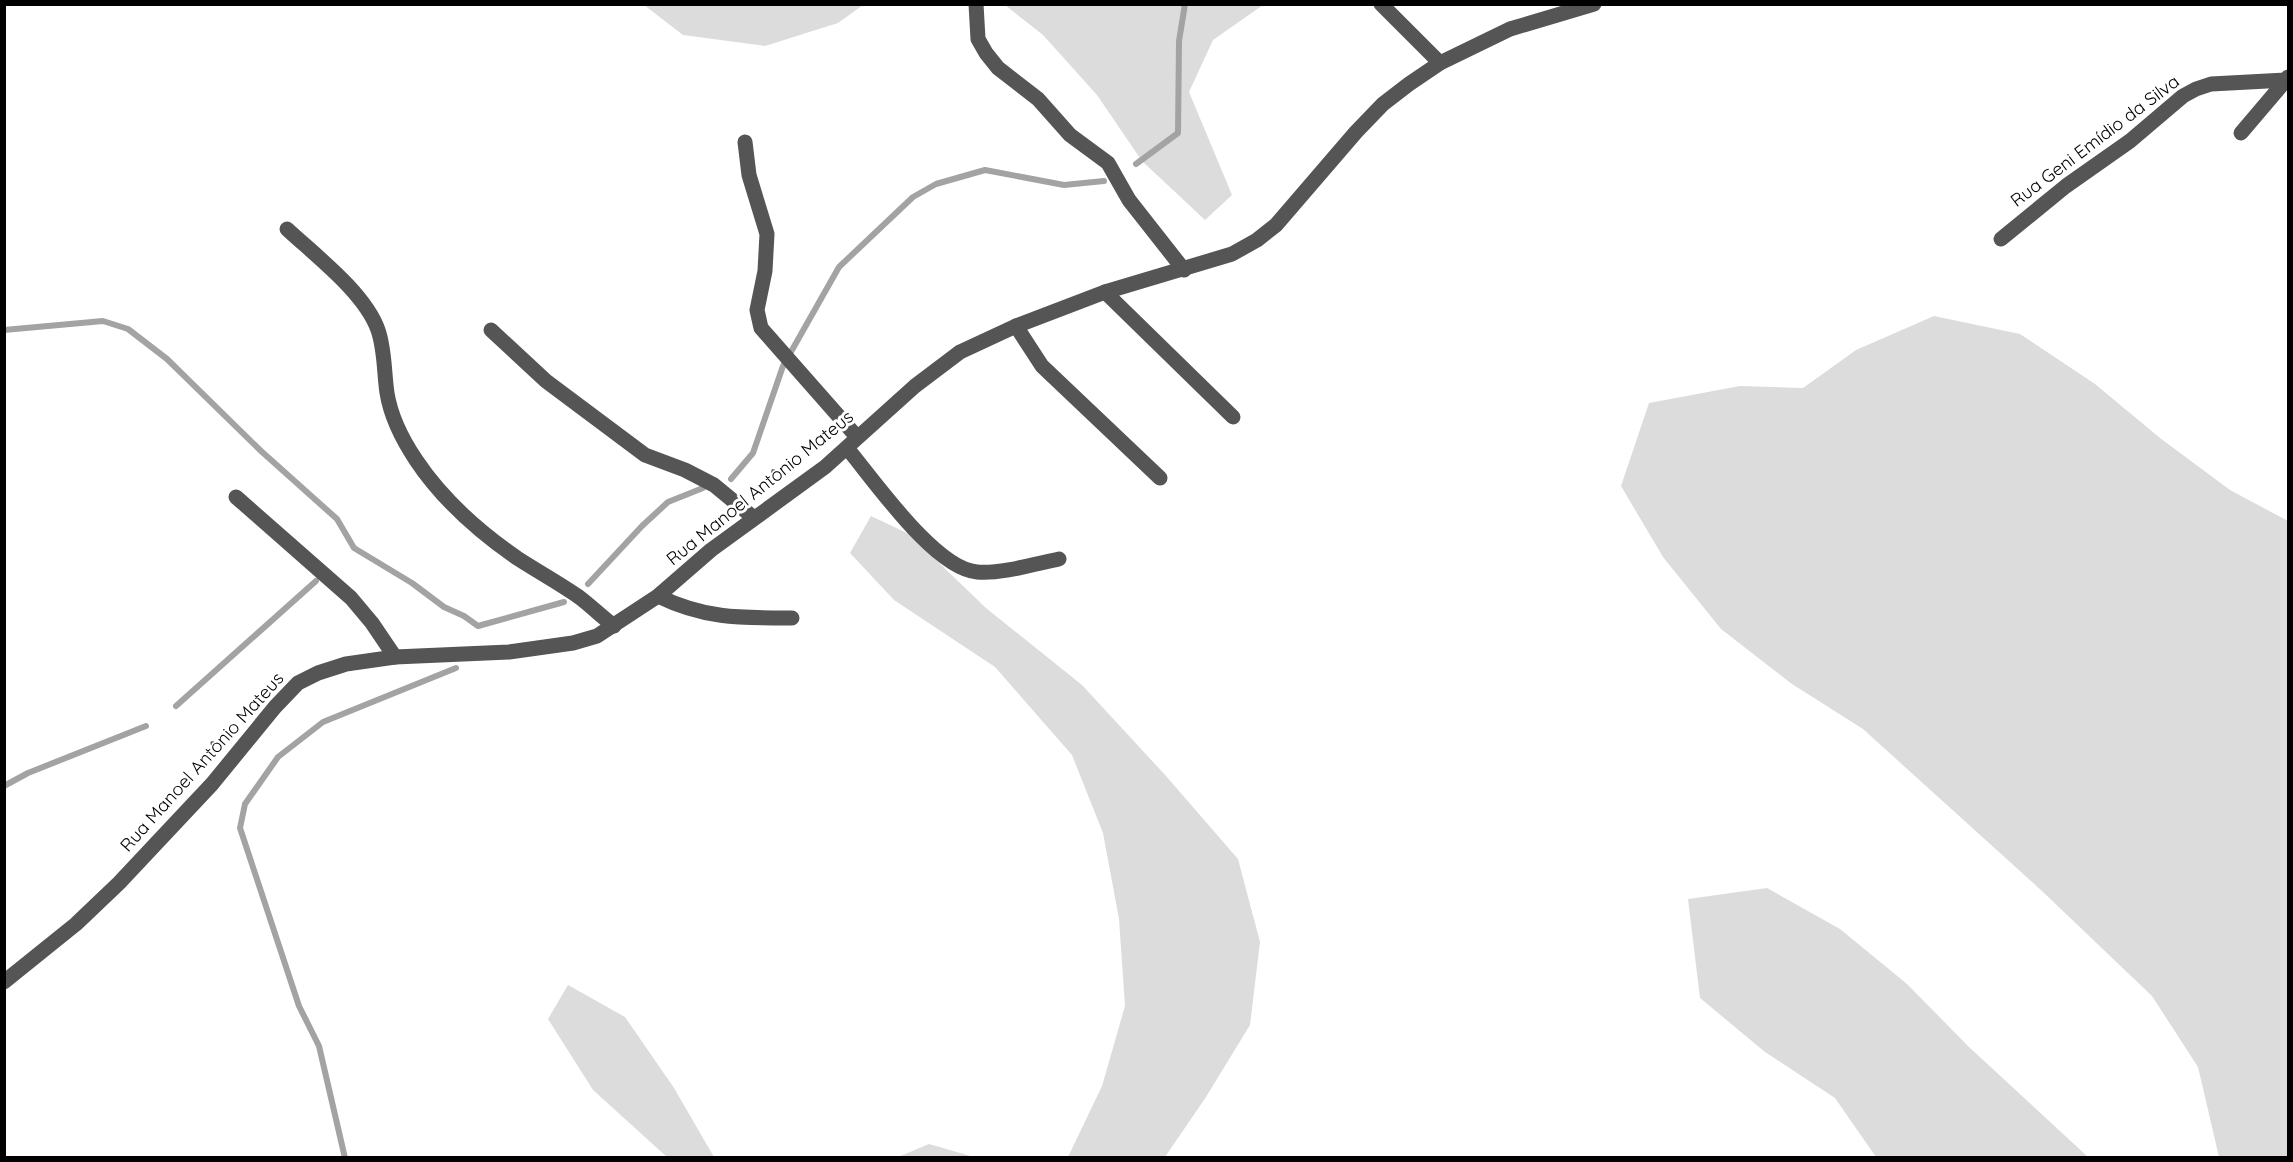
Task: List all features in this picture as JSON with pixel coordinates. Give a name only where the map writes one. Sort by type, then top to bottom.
[{"type":"street","points":[[976,4],[978,39],[986,53],[998,68],[1038,99],[1070,135],[1108,163],[1129,200],[1184,270]]},
{"type":"street","points":[[1381,4],[1440,63]]},
{"type":"street","name":"Rua Manoel Antônio Mateus","points":[[4,982],[76,924],[119,883],[212,784],[275,707],[298,683],[318,673],[346,664],[395,657],[509,652],[597,636],[658,596],[711,550],[809,478],[915,386],[960,352],[1016,326],[1105,292],[1233,254],[1257,240],[1276,225],[1383,104],[1440,63],[1510,29],[1594,4]]},
{"type":"street","points":[[2241,133],[2288,80]]},
{"type":"street","name":"Rua Geni Emídio da Silva","points":[[2001,239],[2066,186],[2130,141],[2183,96],[2211,84],[2288,80]]},
{"type":"street","points":[[745,142],[749,175],[767,234],[765,271],[757,310],[761,328],[793,365],[922,537],[951,562],[964,570],[979,573],[1059,559]]},
{"type":"street","points":[[287,229],[354,293],[370,314],[382,347],[387,394],[393,418],[404,442],[446,499],[485,534],[580,598],[614,626]]},
{"type":"street","points":[[1105,292],[1233,417]]},
{"type":"street","points":[[1016,326],[1042,366],[1160,478]]},
{"type":"street","points":[[492,330],[546,381],[645,455],[685,470],[714,485],[754,518]]},
{"type":"street","points":[[236,497],[351,598],[372,623],[395,657]]},
{"type":"street","points":[[658,596],[682,608],[712,615],[792,618]]},
{"type":"shaded area","points":[[644,5],[863,5],[838,23],[765,46],[683,35]]},
{"type":"shaded area","points":[[1005,5],[1263,5],[1213,40],[1189,92],[1232,195],[1205,220],[1142,161],[1097,95],[1043,35]]},
{"type":"shaded area","points":[[1934,316],[2020,334],[2095,384],[2160,438],[2230,490],[2288,521],[2288,1157],[2219,1157],[2198,1067],[2152,996],[2043,892],[1863,729],[1792,684],[1721,629],[1663,557],[1621,486],[1649,403],[1740,386],[1803,388],[1856,350]]},
{"type":"shaded area","points":[[871,516],[909,534],[986,608],[1082,685],[1238,859],[1260,942],[1250,1025],[1206,1097],[1165,1157],[1068,1157],[1102,1086],[1125,1006],[1119,919],[1103,833],[1072,755],[995,667],[894,600],[850,553]]},
{"type":"shaded area","points":[[1767,888],[1840,929],[1907,984],[1969,1047],[2088,1157],[1876,1157],[1835,1098],[1765,1052],[1700,998],[1688,899]]},
{"type":"shaded area","points":[[568,985],[625,1017],[674,1088],[714,1157],[667,1157],[593,1090],[548,1019]]},
{"type":"shaded area","points":[[929,1144],[974,1157],[898,1157]]},
{"type":"waterway","points":[[1136,164],[1178,133],[1179,41],[1185,4]]},
{"type":"waterway","points":[[731,479],[753,453],[783,366],[839,267],[913,197],[936,184],[985,170],[1064,185],[1104,181]]},
{"type":"waterway","points":[[4,330],[103,321],[128,329],[167,359],[261,451],[337,519],[354,548],[412,583],[444,607],[464,616],[478,626],[564,602]]},
{"type":"waterway","points":[[588,584],[642,526],[668,502],[703,488]]},
{"type":"waterway","points":[[176,706],[316,581]]},
{"type":"waterway","points":[[345,1158],[319,1046],[299,1006],[240,828],[245,804],[278,757],[323,722],[456,668]]},
{"type":"waterway","points":[[4,786],[28,773],[146,726]]}]
